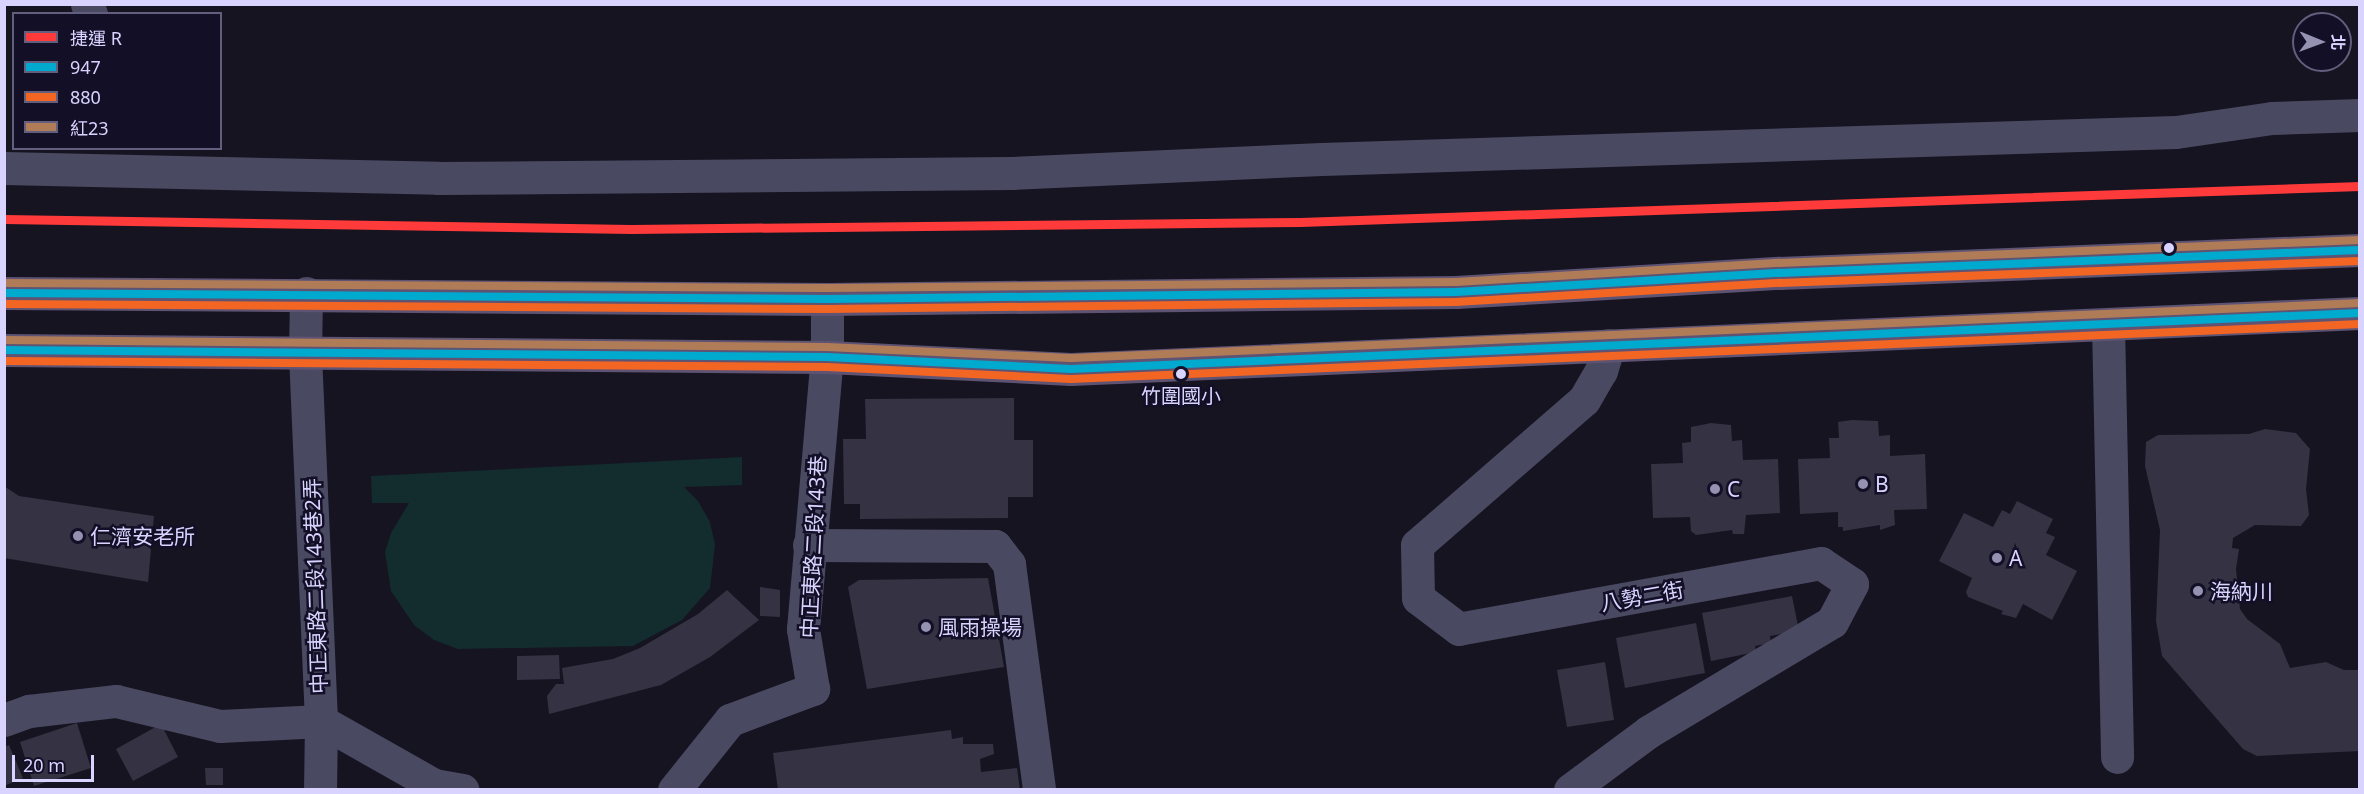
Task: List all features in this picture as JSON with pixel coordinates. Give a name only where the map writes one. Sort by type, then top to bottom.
[{"type":"main road","points":[[4,292],[826,299],[1456,292],[1779,273],[2360,250]]},
{"type":"main road","points":[[4,350],[827,357],[1071,369],[2360,312]]},
{"type":"street","points":[[4,168],[78,158],[438,178],[1012,174],[1322,159],[2176,132],[2272,118],[2360,115]]},
{"type":"street","name":"中正東路二段143巷2弄","points":[[306,293],[305,354],[321,721],[434,785],[463,789]]},
{"type":"street","name":"中正東路二段143巷","points":[[674,789],[700,762],[730,720],[813,689],[803,629],[827,357],[826,299]]},
{"type":"street","points":[[2108,324],[2117,757]]},
{"type":"street","name":"八勢二街","points":[[1570,789],[1648,732],[1832,622],[1852,584],[1821,563],[1459,629],[1418,598],[1417,545],[1584,399],[1601,371],[1609,345]]},
{"type":"street","points":[[808,553],[995,546],[1009,564],[1039,789]]},
{"type":"street","points":[[4,720],[28,711],[116,701],[220,726],[321,721],[320,789]]},
{"type":"green space","points":[[742,457],[742,485],[684,487],[698,501],[710,522],[715,545],[710,588],[682,620],[633,646],[458,649],[434,640],[414,625],[391,591],[385,552],[391,533],[409,503],[372,503],[371,476]]},
{"type":"building","points":[[1014,398],[1014,440],[1033,440],[1033,497],[1008,497],[1008,518],[860,519],[860,504],[844,504],[843,439],[866,439],[865,399]]},
{"type":"building","name":"B","points":[[1878,421],[1879,436],[1890,435],[1890,456],[1925,454],[1927,509],[1894,510],[1895,525],[1880,530],[1880,525],[1843,531],[1843,527],[1838,527],[1838,512],[1800,514],[1798,459],[1830,458],[1829,438],[1839,438],[1838,422]]},
{"type":"building","name":"C","points":[[1711,423],[1731,425],[1732,441],[1742,440],[1743,460],[1778,459],[1780,513],[1746,515],[1744,534],[1733,534],[1732,530],[1696,535],[1691,531],[1690,517],[1653,518],[1651,464],[1683,463],[1682,443],[1691,442],[1691,427]]},
{"type":"building","name":"海納川","points":[[2265,429],[2296,433],[2310,449],[2306,489],[2309,515],[2301,526],[2255,525],[2233,538],[2232,548],[2239,549],[2236,569],[2240,609],[2247,619],[2280,644],[2290,668],[2326,662],[2344,670],[2360,670],[2360,751],[2257,756],[2243,749],[2162,656],[2156,621],[2160,530],[2145,466],[2146,442],[2158,435],[2249,434]]},
{"type":"building","name":"仁濟安老所","points":[[4,486],[19,496],[154,516],[148,582],[4,558]]},
{"type":"building","name":"A","points":[[2017,501],[2053,519],[2046,533],[2055,537],[2046,555],[2077,571],[2052,620],[2023,604],[2016,618],[2001,614],[2003,611],[1968,597],[1966,592],[1972,578],[1939,561],[1964,513],[1993,527],[2002,510],[2010,514]]},
{"type":"building","name":"風雨操場","points":[[988,578],[1004,667],[867,689],[848,587],[859,580]]},
{"type":"building","points":[[760,587],[780,590],[780,617],[760,616]]},
{"type":"building","points":[[727,590],[759,620],[710,657],[661,685],[549,714],[547,696],[556,684],[564,684],[562,668],[613,659],[640,648],[698,614]]},
{"type":"building","points":[[1792,596],[1799,631],[1770,636],[1771,643],[1755,646],[1756,652],[1711,661],[1702,613]]},
{"type":"building","points":[[1696,623],[1705,673],[1625,688],[1616,638]]},
{"type":"building","points":[[559,655],[560,679],[517,680],[517,656]]},
{"type":"building","points":[[1605,662],[1614,720],[1567,727],[1557,670]]},
{"type":"building","points":[[77,723],[91,768],[34,786],[20,742]]},
{"type":"building","points":[[161,724],[178,757],[133,781],[116,749]]},
{"type":"building","points":[[951,730],[952,739],[963,737],[963,744],[993,744],[994,754],[980,759],[981,772],[1017,768],[1020,790],[778,790],[773,753]]},
{"type":"building","points":[[9,745],[23,778],[4,786],[4,747]]},
{"type":"building","points":[[205,768],[223,768],[223,785],[206,785]]},
{"type":"metro line","name":"R","points":[[4,219],[631,229],[1300,222],[2360,186]]},
{"type":"transit line","name":"紅23","points":[[4,283],[827,288],[1456,282],[1779,263],[2360,240]]},
{"type":"transit line","name":"947","points":[[4,293],[827,299],[1456,292],[1779,273],[2360,250]]},
{"type":"transit line","name":"880","points":[[4,304],[827,309],[1456,302],[1780,283],[2360,261]]},
{"type":"transit line","name":"紅23","points":[[4,340],[827,347],[1071,358],[2360,303]]},
{"type":"transit line","name":"947","points":[[4,350],[827,357],[1071,369],[2360,313]]},
{"type":"transit line","name":"880","points":[[4,361],[827,367],[1071,379],[2360,324]]},
{"type":"place","name":"竹圍國小","points":[[1181,374]]},
{"type":"place","name":"B","points":[[1863,484]]},
{"type":"place","name":"C","points":[[1715,489]]},
{"type":"place","name":"仁濟安老所","points":[[78,536]]},
{"type":"place","name":"A","points":[[1997,558]]},
{"type":"place","name":"海納川","points":[[2198,591]]},
{"type":"place","name":"風雨操場","points":[[926,627]]}]
